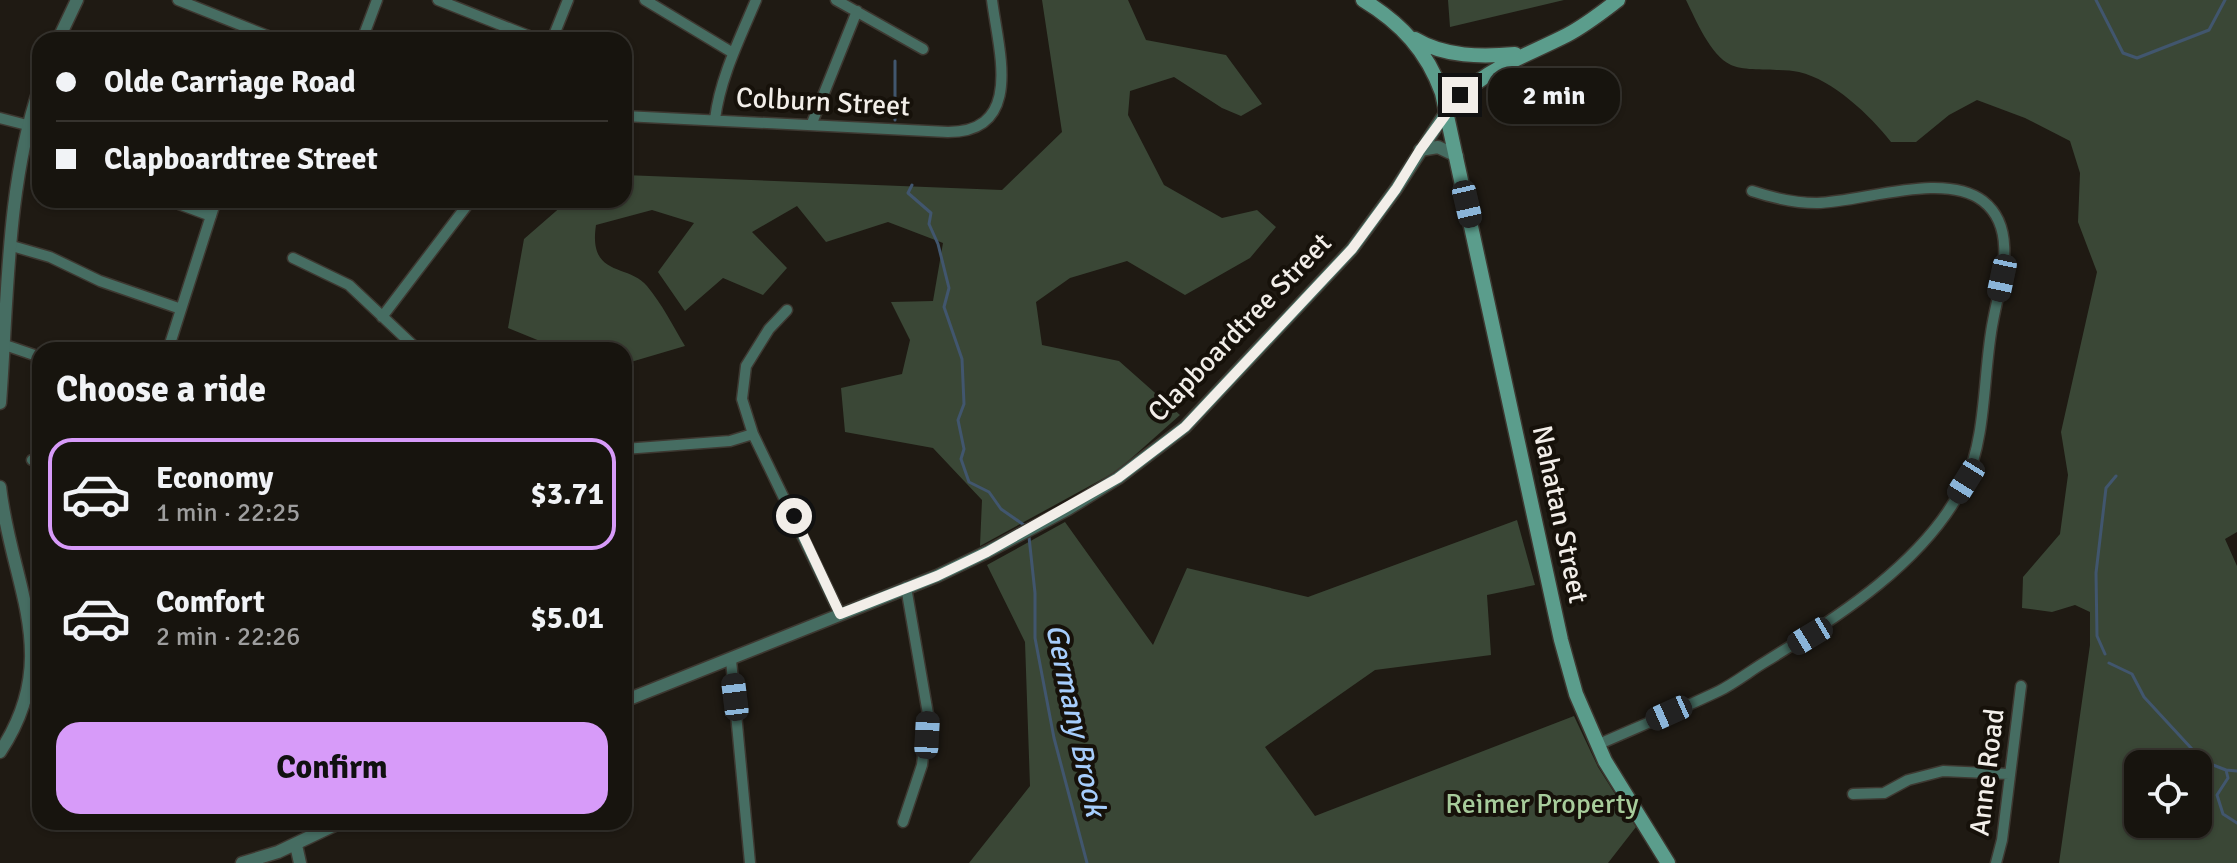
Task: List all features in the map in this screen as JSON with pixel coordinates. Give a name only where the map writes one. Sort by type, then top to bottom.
[{"type":"main road","name":"Nahatan Street","points":[[1363,0],[1408,34],[1436,76],[1457,156],[1565,656],[1576,694],[1597,745],[1668,863]]},
{"type":"main road","name":"Clapboardtree Street","points":[[1446,112],[1472,84],[1505,62],[1579,29],[1613,2]]},
{"type":"main road","name":"Clapboardtree Street","points":[[1408,34],[1434,48],[1473,56],[1525,53]]},
{"type":"street","points":[[62,32],[77,0]]},
{"type":"street","points":[[178,0],[256,32]]},
{"type":"street","points":[[365,32],[377,0]]},
{"type":"street","points":[[438,0],[519,32]]},
{"type":"street","points":[[555,32],[568,0]]},
{"type":"street","points":[[645,0],[733,53]]},
{"type":"street","points":[[715,119],[717,101],[733,53],[756,0]]},
{"type":"street","points":[[836,0],[923,49]]},
{"type":"street","name":"Colburn Street","points":[[632,116],[962,132],[987,121],[1001,96],[1003,79],[992,0]]},
{"type":"street","points":[[812,123],[857,11]]},
{"type":"street","points":[[0,403],[8,254],[27,125],[32,110]]},
{"type":"street","name":"Clapboardtree Street","points":[[632,698],[731,660],[987,552],[1118,478],[1185,427],[1352,249],[1446,112]]},
{"type":"street","points":[[0,118],[27,125]]},
{"type":"street","points":[[1420,150],[1438,147],[1457,156]]},
{"type":"street","points":[[1597,745],[1722,690],[1822,626],[1909,558],[1950,507],[1966,481],[1975,453],[1992,325],[2002,278],[2004,236],[1998,218],[1984,202],[1972,195],[1946,189],[1819,203],[1776,199],[1752,191]]},
{"type":"street","points":[[190,208],[211,216]]},
{"type":"street","points":[[171,342],[214,208]]},
{"type":"street","points":[[382,317],[465,208]]},
{"type":"street","points":[[8,254],[50,257],[100,281],[181,309]]},
{"type":"street","points":[[293,258],[349,285],[409,342]]},
{"type":"street","points":[[787,310],[769,329],[746,366],[742,399],[753,434],[840,614]]},
{"type":"street","points":[[5,345],[32,354]]},
{"type":"street","points":[[632,448],[730,441],[753,434]]},
{"type":"street","points":[[0,487],[5,523],[31,633],[32,664]]},
{"type":"street","points":[[903,822],[922,765],[928,714],[906,587]]},
{"type":"street","points":[[731,660],[750,863]]},
{"type":"street","name":"Anne Road","points":[[1996,863],[2002,840],[2021,686]]},
{"type":"street","points":[[0,752],[32,701]]},
{"type":"street","points":[[1853,794],[1884,793],[1908,780],[1943,771],[2009,774]]},
{"type":"street","points":[[242,863],[281,858],[296,845],[325,830]]},
{"type":"street","points":[[296,845],[300,863]]},
{"type":"green space","points":[[1042,0],[1128,0],[1146,40],[1226,55],[1262,104],[1241,116],[1222,108],[1174,77],[1130,91],[1128,115],[1164,185],[1222,218],[1257,210],[1276,227],[1250,258],[1185,295],[1127,261],[1070,278],[1036,302],[1042,345],[1119,361],[1180,415],[1117,471],[980,546],[982,500],[933,448],[845,432],[841,388],[902,374],[910,340],[891,302],[933,301],[943,243],[888,222],[826,242],[797,206],[752,232],[787,268],[763,295],[723,278],[685,311],[658,272],[694,223],[652,210],[596,225],[595,242],[604,262],[647,286],[685,346],[632,362],[632,342],[542,342],[508,328],[524,239],[560,208],[632,208],[632,175],[1002,190],[1062,132]]},
{"type":"green space","points":[[1448,0],[1564,0],[1450,27]]},
{"type":"green space","points":[[1686,0],[2237,0],[2237,532],[2225,539],[2237,566],[2237,863],[2059,863],[2090,645],[2090,612],[2075,605],[2052,612],[2022,608],[2023,577],[2060,534],[2068,475],[2061,432],[2097,272],[2078,222],[2080,173],[2070,141],[2025,118],[1977,100],[1949,115],[1916,142],[1891,142],[1850,100],[1825,83],[1799,72],[1731,65],[1710,45]]},
{"type":"green space","name":"Reimer Property","points":[[1517,520],[1535,585],[1487,595],[1491,655],[1375,670],[1265,747],[1315,816],[1574,716],[1598,767],[1636,827],[1608,863],[969,863],[1030,786],[1025,642],[987,565],[1065,522],[1153,645],[1187,568],[1308,597]]},
{"type":"waterway","points":[[2096,0],[2123,53],[2137,58],[2209,30],[2225,0]]},
{"type":"waterway","name":"Germany Brook","points":[[895,61],[895,120]]},
{"type":"waterway","name":"Germany Brook","points":[[912,185],[908,193],[931,213],[929,224],[938,244],[949,288],[944,307],[962,359],[964,404],[958,420],[964,449],[961,459],[969,482],[989,492],[1001,509],[1024,525]]},
{"type":"waterway","points":[[2105,654],[2097,636],[2096,573],[2106,488],[2116,476]]},
{"type":"waterway","name":"Germany Brook","points":[[1029,537],[1035,593],[1035,638],[1054,738],[1087,863]]},
{"type":"waterway","points":[[2109,663],[2132,674],[2144,697],[2203,761],[2226,770],[2228,778],[2217,795],[2223,814],[2237,823]]},
{"type":"waterway","points":[[2226,770],[2237,771]]},
{"type":"route","points":[[794,516],[840,614],[937,576],[987,552],[1118,478],[1185,427],[1352,249],[1460,95]]}]
